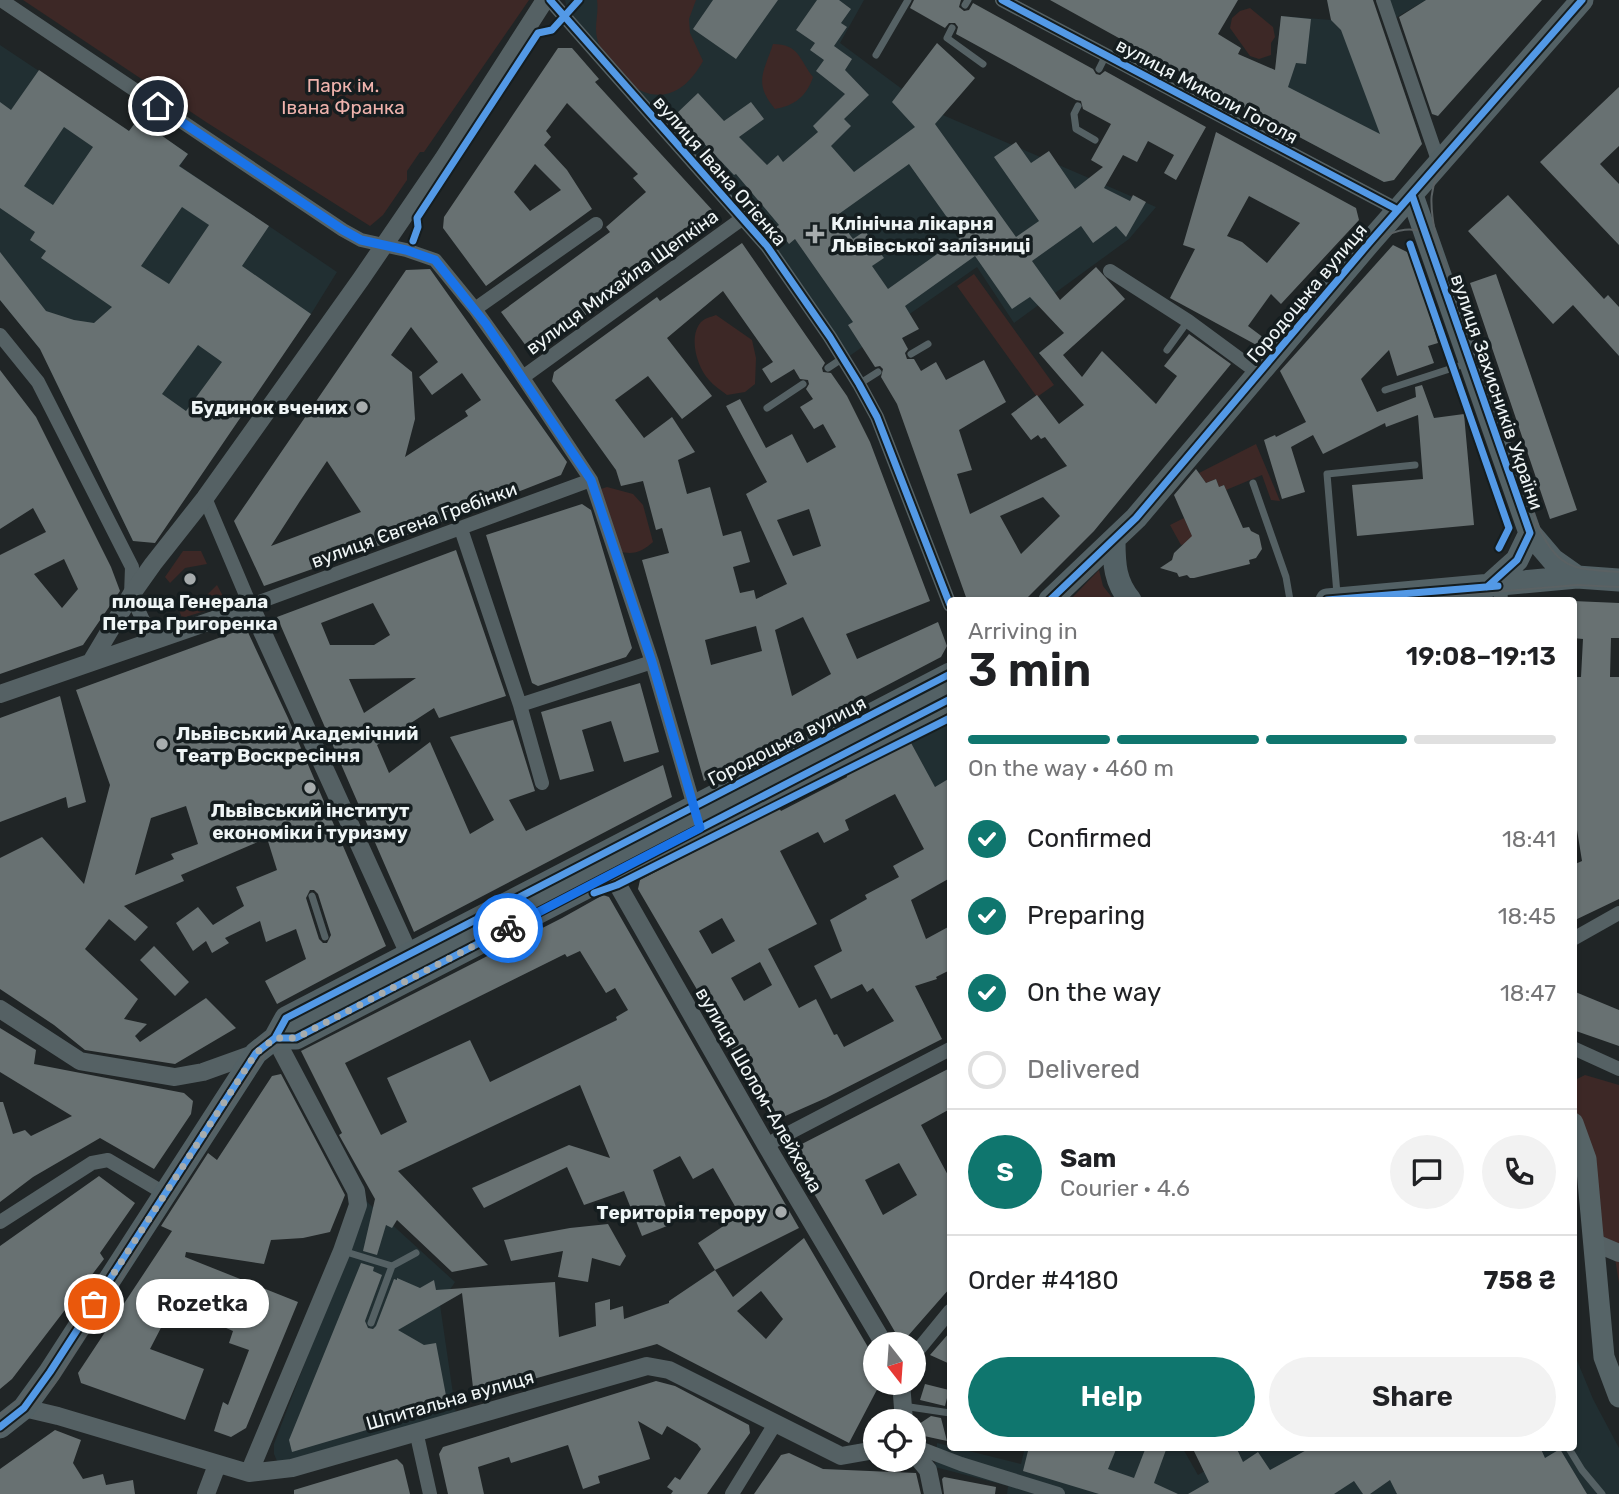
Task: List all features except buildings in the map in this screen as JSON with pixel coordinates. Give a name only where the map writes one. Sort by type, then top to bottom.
[{"type":"main road","name":"Городоцька вулиця","points":[[1053,597],[1114,541],[1574,3]]},
{"type":"main road","name":"вулиця Захисників України","points":[[1405,203],[1470,362],[1530,533],[1553,560],[1577,577]]},
{"type":"main road","name":"вулиця Захисників України","points":[[1496,591],[1517,560],[1530,533]]},
{"type":"main road","points":[[1114,541],[1117,580],[1127,597]]},
{"type":"main road","points":[[1387,597],[1496,591],[1577,577],[1619,580]]},
{"type":"main road","name":"Городоцька вулиця","points":[[0,1427],[24,1408],[256,1053],[275,1038],[296,1038],[414,964],[697,817],[947,676]]},
{"type":"main road","name":"Городоцька вулиця","points":[[697,817],[947,700]]},
{"type":"main road","points":[[1577,1134],[1586,1159],[1604,1357],[1619,1398]]},
{"type":"street","points":[[1,0],[343,230],[361,240],[435,260],[475,309],[591,480],[652,662],[697,817]]},
{"type":"street","points":[[91,662],[131,595],[205,498],[383,245],[548,0]]},
{"type":"street","name":"вулиця Івана Огієнка","points":[[548,0],[767,246],[843,358],[877,417],[947,597]]},
{"type":"street","name":"вулиця Миколи Гоголя","points":[[1002,0],[1103,62],[1405,203]]},
{"type":"street","points":[[1383,0],[1439,163]]},
{"type":"street","name":"вулиця Михайла Щепкіна","points":[[523,377],[743,218]]},
{"type":"street","points":[[475,309],[596,224]]},
{"type":"street","points":[[1110,271],[1188,321],[1259,374]]},
{"type":"street","points":[[0,335],[38,382],[132,567],[131,595],[153,641]]},
{"type":"street","name":"вулиця Євгена Гребінки","points":[[251,607],[591,480]]},
{"type":"street","points":[[205,498],[251,607],[414,964]]},
{"type":"street","points":[[461,529],[520,705],[542,783]]},
{"type":"street","points":[[0,694],[251,607]]},
{"type":"street","points":[[520,705],[652,662]]},
{"type":"street","name":"вулиця Шолом-Алейхема","points":[[606,864],[766,1145],[877,1332]]},
{"type":"street","points":[[1577,937],[1619,913]]},
{"type":"street","points":[[0,1009],[79,1061],[175,1077],[203,1072],[256,1053]]},
{"type":"street","points":[[249,1474],[342,1251],[358,1205],[356,1191],[275,1038]]},
{"type":"street","points":[[1577,1050],[1619,1069]]},
{"type":"street","points":[[766,1145],[947,1051]]},
{"type":"street","points":[[0,1222],[92,1163],[108,1160],[164,1193]]},
{"type":"street","points":[[1593,1242],[1619,1253]]},
{"type":"street","points":[[926,1340],[947,1315]]},
{"type":"street","name":"Шпитальна вулиця","points":[[24,1408],[83,1423],[249,1474],[292,1468],[646,1366],[669,1370],[841,1456],[863,1452]]},
{"type":"street","points":[[732,1494],[775,1424]]},
{"type":"street","points":[[416,1431],[430,1494]]},
{"type":"street","points":[[926,1451],[1058,1494]]},
{"type":"street","points":[[206,1494],[217,1465]]},
{"type":"street","points":[[926,1468],[933,1494]]},
{"type":"lane","points":[[876,55],[908,0]]},
{"type":"lane","points":[[952,28],[947,38],[983,64]]},
{"type":"lane","points":[[1078,106],[1074,114],[1076,129],[1095,140]]},
{"type":"lane","points":[[1167,350],[1188,321]]},
{"type":"lane","points":[[911,354],[928,344]]},
{"type":"lane","points":[[828,368],[843,358]]},
{"type":"lane","points":[[1385,390],[1470,362]]},
{"type":"lane","points":[[859,384],[878,372]]},
{"type":"lane","points":[[768,408],[803,384]]},
{"type":"lane","points":[[1332,597],[1326,474],[1415,465]]},
{"type":"lane","points":[[1253,482],[1286,577],[1289,597]]},
{"type":"lane","points":[[312,896],[325,937]]},
{"type":"lane","points":[[342,1251],[392,1266]]},
{"type":"lane","points":[[371,1323],[392,1266],[416,1253]]},
{"type":"lane","points":[[926,1413],[947,1413]]},
{"type":"lane","points":[[1570,1451],[1602,1494]]},
{"type":"shaded area","points":[[565,0],[864,0],[840,43],[929,109],[1156,207],[1129,239],[1014,323],[977,267],[848,357],[774,246],[569,16]]},
{"type":"shaded area","points":[[1385,0],[1426,0],[1392,20]]},
{"type":"shaded area","points":[[1376,11],[1422,144],[1394,180],[1384,182],[1269,121],[1282,73],[1276,61],[1281,16],[1331,20]]},
{"type":"shaded area","points":[[0,45],[129,131],[138,119],[188,154],[180,166],[337,272],[213,456],[133,541],[46,361],[48,359],[0,300]]},
{"type":"shaded area","points":[[947,725],[947,810],[911,743]]},
{"type":"shaded area","points":[[364,1199],[455,1282],[440,1305],[456,1414],[285,1462],[277,1461],[274,1444],[364,1208]]},
{"type":"shaded area","points":[[1577,1360],[1593,1399],[1619,1448],[1619,1494],[1007,1494],[1008,1486],[935,1467],[937,1443],[947,1446],[947,1451],[969,1451],[1021,1464],[1024,1451],[1184,1451],[1198,1475],[1238,1451],[1577,1451]]},
{"type":"green space","name":"Парк ім. Івана Франка","points":[[23,0],[529,0],[424,152],[420,152],[407,171],[407,180],[383,215],[370,226],[206,122]]},
{"type":"green space","points":[[597,0],[696,0],[689,19],[690,33],[703,61],[687,83],[668,94],[658,95],[636,88],[624,79],[601,50],[596,33]]},
{"type":"green space","points":[[1250,8],[1273,27],[1275,37],[1271,43],[1271,55],[1259,59],[1250,56],[1230,28],[1232,18],[1240,11]]},
{"type":"green space","points":[[773,44],[793,50],[813,77],[799,99],[775,109],[762,84]]},
{"type":"green space","points":[[974,274],[1054,385],[1037,397],[957,286]]},
{"type":"green space","points":[[716,315],[752,340],[756,358],[755,384],[745,392],[727,395],[709,380],[701,368],[695,344],[697,328],[703,321]]},
{"type":"green space","points":[[1256,444],[1280,501],[1271,500],[1262,475],[1226,490],[1224,485],[1219,487],[1216,479],[1206,483],[1199,473]]},
{"type":"green space","points":[[607,487],[633,494],[643,505],[653,542],[638,552],[619,551],[601,489]]},
{"type":"green space","points":[[1184,518],[1195,542],[1181,545],[1170,525]]},
{"type":"green space","points":[[183,551],[201,551],[207,564],[185,568],[170,583],[165,577]]},
{"type":"green space","points":[[1099,570],[1103,586],[1112,597],[1073,597]]},
{"type":"green space","points":[[217,585],[223,596],[218,607],[182,618],[179,610],[201,601]]},
{"type":"green space","points":[[1585,1075],[1619,1085],[1619,1283],[1613,1246],[1599,1234],[1595,1166],[1577,1119],[1577,1079]]},
{"type":"tram line","points":[[1058,597],[1133,514],[1576,0]]},
{"type":"tram line","points":[[1449,158],[1436,177],[1433,187],[1431,206],[1436,239],[1536,521],[1551,549],[1567,563],[1589,570],[1619,572]]},
{"type":"tram line","points":[[1368,243],[1394,232],[1410,229],[1436,239]]},
{"type":"tram line","points":[[1489,592],[1519,560],[1529,543],[1536,521]]},
{"type":"tram line","points":[[1436,597],[1577,585],[1619,587]]},
{"type":"tram line","points":[[0,1415],[18,1401],[41,1376],[253,1048],[276,1025],[947,680]]},
{"type":"tram line","points":[[0,1434],[54,1384],[120,1281],[144,1236],[267,1052],[610,870],[701,832],[947,704]]},
{"type":"cycle path","points":[[550,0],[767,246],[830,337],[877,417],[947,597]]},
{"type":"cycle path","points":[[413,241],[418,227],[417,218],[538,33],[552,30],[579,0]]},
{"type":"cycle path","points":[[1002,0],[1398,210]]},
{"type":"cycle path","points":[[1053,597],[1136,518],[1369,243],[1582,0]]},
{"type":"cycle path","points":[[1412,195],[1530,533],[1517,560],[1487,587]]},
{"type":"cycle path","points":[[1410,244],[1509,528],[1499,548]]},
{"type":"cycle path","points":[[1364,597],[1498,586]]},
{"type":"cycle path","points":[[0,1427],[24,1408],[50,1372],[256,1053],[275,1038],[286,1018],[947,676]]},
{"type":"cycle path","points":[[275,1038],[296,1038],[947,701]]},
{"type":"cycle path","points":[[594,893],[617,885],[947,720]]},
{"type":"way so far","points":[[94,1304],[256,1053],[275,1038],[296,1038],[508,928]]},
{"type":"place","name":"Клінічна лікарня Львівської залізниці","points":[[815,234]]},
{"type":"place","name":"Будинок вчених","points":[[362,407]]},
{"type":"place","name":"площа Генерала Петра Григоренка","points":[[190,579]]},
{"type":"place","name":"Львівський Академічний Театр Воскресіння","points":[[162,744]]},
{"type":"place","name":"Львівський інститут економіки і туризму","points":[[310,788]]},
{"type":"place","name":"Територія терору","points":[[781,1212]]},
{"type":"place","name":"Rozetka","points":[[94,1304]]},
{"type":"route","points":[[158,106],[343,230],[361,240],[435,260],[486,324],[591,480],[652,662],[700,828],[508,928]]}]
